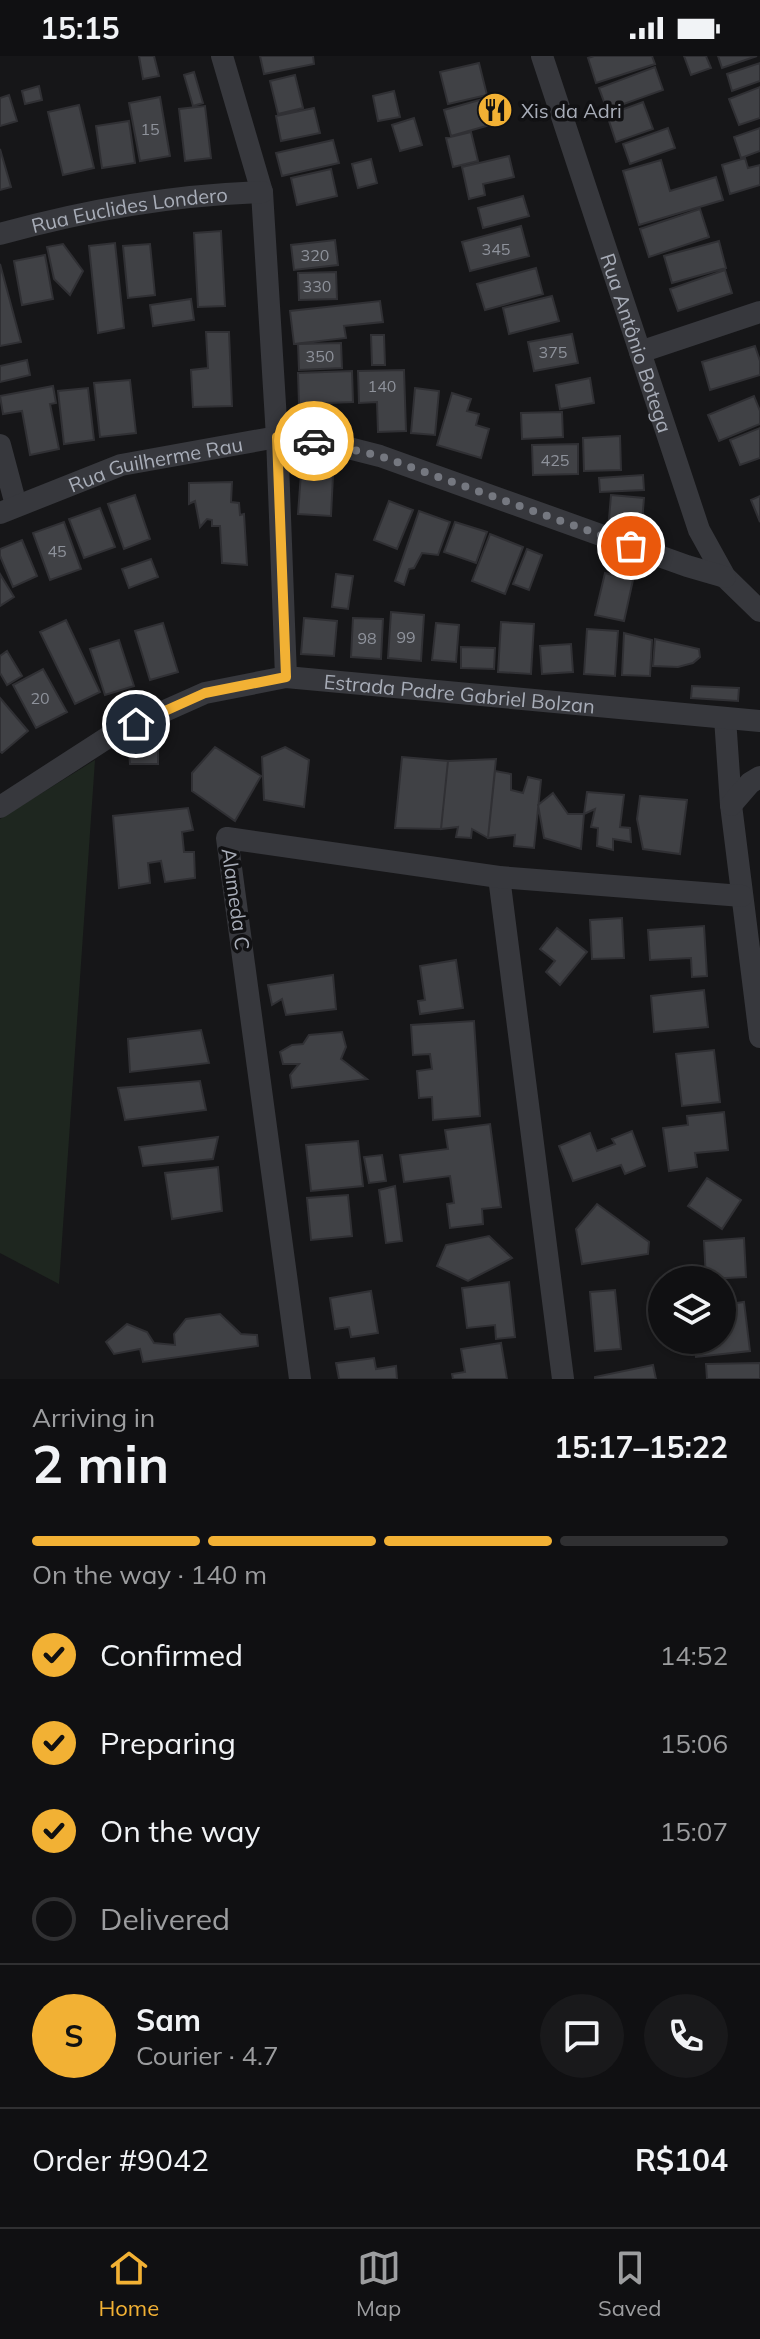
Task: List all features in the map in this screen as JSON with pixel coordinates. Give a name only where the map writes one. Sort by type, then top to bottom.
[{"type":"street","points":[[222,56],[262,192],[277,437],[286,677]]},
{"type":"street","name":"Rua Antônio Botega","points":[[542,56],[699,530],[725,577],[760,611]]},
{"type":"street","name":"Rua Euclides Londero","points":[[0,234],[64,216],[146,201],[262,192]]},
{"type":"street","points":[[640,352],[760,312]]},
{"type":"street","name":"Rua Guilherme Rau","points":[[8,509],[121,465],[277,437],[325,442],[380,456],[725,577]]},
{"type":"street","points":[[0,445],[8,509]]},
{"type":"street","name":"Estrada Padre Gabriel Bolzan","points":[[0,807],[113,734],[205,693],[286,677],[760,721]]},
{"type":"street","points":[[725,718],[731,805],[760,1037]]},
{"type":"street","points":[[731,805],[750,783],[760,777]]},
{"type":"street","name":"Alameda C","points":[[300,1379],[227,838],[499,877],[742,896]]},
{"type":"street","points":[[499,877],[563,1379]]},
{"type":"shaded area","points":[[95,760],[59,1284],[0,1253],[0,819]]},
{"type":"building","points":[[139,56],[154,56],[159,76],[143,79]]},
{"type":"building","points":[[260,56],[313,56],[314,64],[264,74]]},
{"type":"building","points":[[652,56],[655,64],[596,83],[588,58]]},
{"type":"building","points":[[684,56],[706,56],[711,68],[691,75]]},
{"type":"building","points":[[718,56],[757,56],[722,68]]},
{"type":"building","points":[[479,63],[487,95],[448,104],[440,72]]},
{"type":"building","points":[[760,63],[760,81],[732,91],[727,74]]},
{"type":"building","points":[[655,67],[663,90],[607,110],[599,88]]},
{"type":"building","points":[[194,72],[203,103],[193,106],[184,75]]},
{"type":"building","points":[[295,75],[303,108],[278,114],[270,81]]},
{"type":"building","points":[[39,86],[42,100],[25,104],[22,91]]},
{"type":"building","points":[[760,87],[760,118],[739,125],[729,99]]},
{"type":"building","points":[[394,91],[400,117],[378,121],[373,96]]},
{"type":"building","points":[[9,95],[17,121],[0,126],[0,98]]},
{"type":"building","points":[[497,95],[504,121],[451,136],[444,110]]},
{"type":"building","points":[[160,97],[170,156],[140,161],[129,103]]},
{"type":"building","points":[[643,102],[653,129],[616,142],[607,115]]},
{"type":"building","points":[[79,105],[94,168],[63,175],[48,112]]},
{"type":"building","points":[[205,106],[211,158],[185,161],[179,109]]},
{"type":"building","points":[[314,108],[320,133],[281,141],[276,116]]},
{"type":"building","points":[[414,118],[422,145],[400,151],[392,125]]},
{"type":"building","points":[[129,121],[135,163],[102,168],[96,126]]},
{"type":"building","points":[[668,128],[675,148],[630,164],[623,144]]},
{"type":"building","points":[[760,128],[760,151],[741,158],[734,137]]},
{"type":"building","points":[[471,132],[478,161],[453,167],[446,138]]},
{"type":"building","points":[[333,140],[339,163],[282,176],[276,153]]},
{"type":"building","points":[[0,149],[11,187],[0,190]]},
{"type":"building","points":[[509,156],[514,177],[483,184],[485,195],[469,199],[462,167]]},
{"type":"building","points":[[745,158],[748,168],[760,165],[760,185],[730,194],[722,165]]},
{"type":"building","points":[[371,159],[377,183],[358,188],[352,164]]},
{"type":"building","points":[[661,160],[670,191],[716,177],[723,200],[639,225],[623,171]]},
{"type":"building","points":[[331,169],[337,196],[297,205],[291,178]]},
{"type":"building","points":[[523,196],[529,216],[483,228],[478,208]]},
{"type":"building","points":[[700,209],[709,237],[649,257],[640,229]]},
{"type":"building","points":[[521,226],[529,256],[470,271],[462,242]]},
{"type":"building","points":[[221,231],[225,306],[198,307],[194,233]]},
{"type":"building","points":[[335,240],[338,265],[294,270],[291,245]]},
{"type":"building","points":[[719,241],[726,268],[672,283],[664,256]]},
{"type":"building","points":[[115,243],[124,328],[98,333],[89,246]]},
{"type":"building","points":[[63,244],[83,271],[70,295],[54,279],[47,247]]},
{"type":"building","points":[[150,244],[155,295],[128,298],[123,246]]},
{"type":"building","points":[[45,255],[53,299],[22,305],[14,261]]},
{"type":"building","points":[[0,264],[21,342],[0,346]]},
{"type":"building","points":[[536,268],[543,294],[485,310],[477,284]]},
{"type":"building","points":[[725,270],[732,293],[678,311],[670,289]]},
{"type":"building","points":[[336,272],[337,299],[299,300],[298,273]]},
{"type":"building","points":[[552,296],[559,321],[509,334],[503,308]]},
{"type":"building","points":[[191,299],[194,320],[153,326],[150,305]]},
{"type":"building","points":[[380,301],[383,322],[344,326],[346,338],[294,344],[290,311]]},
{"type":"building","points":[[206,332],[229,332],[232,406],[193,407],[191,370],[208,368]]},
{"type":"building","points":[[572,334],[578,363],[534,371],[528,342]]},
{"type":"building","points":[[371,335],[384,335],[385,365],[372,365]]},
{"type":"building","points":[[341,343],[342,368],[299,370],[298,344]]},
{"type":"building","points":[[755,346],[760,375],[710,390],[702,362]]},
{"type":"building","points":[[27,360],[30,375],[0,382],[0,366]]},
{"type":"building","points":[[404,370],[406,431],[378,432],[377,402],[359,403],[358,371]]},
{"type":"building","points":[[352,371],[353,402],[299,404],[298,373]]},
{"type":"building","points":[[590,378],[594,403],[560,409],[556,385]]},
{"type":"building","points":[[130,380],[136,433],[100,437],[94,383]]},
{"type":"building","points":[[53,386],[56,403],[50,404],[59,449],[30,455],[22,411],[3,414],[0,396]]},
{"type":"building","points":[[88,388],[94,440],[64,444],[58,391]]},
{"type":"building","points":[[415,388],[439,391],[435,435],[411,433]]},
{"type":"building","points":[[452,393],[471,399],[467,411],[479,414],[476,425],[489,429],[481,458],[437,445]]},
{"type":"building","points":[[754,396],[760,411],[760,424],[719,441],[708,415]]},
{"type":"building","points":[[562,412],[563,437],[522,439],[521,413]]},
{"type":"building","points":[[760,428],[760,458],[740,465],[730,440]]},
{"type":"building","points":[[620,436],[621,470],[584,471],[583,438]]},
{"type":"building","points":[[578,444],[578,474],[533,475],[532,445]]},
{"type":"building","points":[[301,473],[333,475],[331,516],[298,514]]},
{"type":"building","points":[[643,475],[644,490],[600,492],[599,478]]},
{"type":"building","points":[[232,482],[231,502],[239,503],[240,515],[244,514],[247,565],[222,563],[220,526],[212,526],[212,520],[207,519],[200,527],[195,501],[189,504],[189,483]]},
{"type":"building","points":[[135,495],[150,539],[124,549],[108,504]]},
{"type":"building","points":[[611,495],[644,498],[642,522],[609,519]]},
{"type":"building","points":[[760,496],[760,522],[751,500]]},
{"type":"building","points":[[389,501],[413,510],[397,549],[374,540]]},
{"type":"building","points":[[100,508],[115,547],[84,558],[69,519]]},
{"type":"building","points":[[419,511],[450,522],[438,555],[422,553],[414,568],[409,569],[404,585],[395,581]]},
{"type":"building","points":[[64,522],[81,569],[50,580],[33,533]]},
{"type":"building","points":[[455,522],[487,532],[476,563],[444,552]]},
{"type":"building","points":[[490,534],[523,547],[505,594],[472,581]]},
{"type":"building","points":[[22,540],[37,576],[13,587],[0,549]]},
{"type":"building","points":[[527,549],[542,555],[529,590],[513,584]]},
{"type":"building","points":[[151,559],[158,577],[129,588],[122,569]]},
{"type":"building","points":[[605,573],[633,580],[624,621],[595,615]]},
{"type":"building","points":[[0,574],[14,597],[0,606]]},
{"type":"building","points":[[336,574],[353,576],[348,609],[332,607]]},
{"type":"building","points":[[391,612],[424,615],[421,661],[388,658]]},
{"type":"building","points":[[304,618],[337,621],[334,656],[301,654]]},
{"type":"building","points":[[353,618],[383,619],[381,659],[351,657]]},
{"type":"building","points":[[66,620],[100,692],[75,704],[40,632]]},
{"type":"building","points":[[501,622],[534,624],[531,674],[498,672]]},
{"type":"building","points":[[163,623],[178,672],[150,680],[135,631]]},
{"type":"building","points":[[436,623],[459,625],[456,662],[432,660]]},
{"type":"building","points":[[587,629],[618,631],[615,676],[584,674]]},
{"type":"building","points":[[624,633],[652,640],[650,676],[622,675]]},
{"type":"building","points":[[655,639],[699,649],[700,657],[693,663],[678,667],[653,666]]},
{"type":"building","points":[[119,640],[134,686],[105,695],[90,649]]},
{"type":"building","points":[[571,644],[573,672],[542,674],[540,646]]},
{"type":"building","points":[[461,647],[495,648],[494,669],[461,668]]},
{"type":"building","points":[[7,651],[22,676],[7,685],[0,673],[0,656]]},
{"type":"building","points":[[43,669],[67,712],[36,728],[13,685]]},
{"type":"building","points":[[692,686],[739,688],[738,701],[691,698]]},
{"type":"building","points":[[0,698],[28,731],[2,753],[0,751]]},
{"type":"building","points":[[158,740],[158,764],[130,764],[129,752]]},
{"type":"building","points":[[215,747],[261,776],[235,821],[192,791],[192,773]]},
{"type":"building","points":[[285,747],[309,760],[304,807],[264,800],[262,757]]},
{"type":"building","points":[[402,757],[448,761],[441,829],[395,828]]},
{"type":"building","points":[[496,759],[488,838],[472,829],[471,838],[456,837],[458,827],[441,829],[448,761]]},
{"type":"building","points":[[495,771],[511,774],[511,790],[523,793],[528,777],[541,780],[534,848],[514,846],[515,835],[488,838]]},
{"type":"building","points":[[587,792],[624,795],[620,827],[630,828],[631,842],[613,839],[613,850],[597,846],[598,828],[591,827],[595,809],[584,814]]},
{"type":"building","points":[[553,793],[568,814],[584,814],[581,849],[544,838],[538,805]]},
{"type":"building","points":[[640,796],[687,800],[680,854],[643,849],[637,819]]},
{"type":"building","points":[[188,808],[193,830],[182,832],[184,852],[194,852],[195,878],[165,882],[161,861],[148,863],[150,883],[119,888],[113,816]]},
{"type":"building","points":[[622,918],[624,958],[592,959],[590,920]]},
{"type":"building","points":[[704,926],[707,976],[692,977],[691,958],[650,960],[648,930]]},
{"type":"building","points":[[557,928],[587,952],[560,985],[546,972],[555,961],[540,949]]},
{"type":"building","points":[[456,960],[463,1008],[420,1014],[418,1001],[425,1000],[420,966]]},
{"type":"building","points":[[333,975],[336,1009],[286,1015],[282,999],[272,1005],[268,985]]},
{"type":"building","points":[[704,990],[708,1027],[654,1032],[651,996]]},
{"type":"building","points":[[474,1021],[480,1116],[433,1120],[432,1097],[419,1098],[417,1071],[432,1069],[430,1054],[413,1055],[411,1025]]},
{"type":"building","points":[[201,1030],[209,1063],[130,1072],[128,1039]]},
{"type":"building","points":[[342,1032],[346,1047],[341,1059],[367,1079],[292,1088],[290,1075],[299,1064],[283,1064],[280,1052],[292,1045],[303,1044],[309,1035]]},
{"type":"building","points":[[714,1050],[720,1102],[682,1106],[676,1054]]},
{"type":"building","points":[[200,1081],[206,1110],[125,1120],[118,1088]]},
{"type":"building","points":[[724,1112],[728,1150],[695,1153],[697,1167],[669,1171],[663,1128],[688,1125],[687,1116]]},
{"type":"building","points":[[490,1124],[501,1207],[482,1209],[483,1224],[450,1228],[447,1204],[454,1203],[450,1176],[404,1182],[400,1155],[448,1149],[445,1130]]},
{"type":"building","points":[[632,1131],[645,1166],[625,1174],[621,1165],[573,1181],[559,1146],[590,1133],[597,1151],[615,1144],[612,1139]]},
{"type":"building","points":[[218,1137],[213,1159],[143,1166],[139,1147]]},
{"type":"building","points":[[358,1141],[363,1186],[311,1191],[306,1145]]},
{"type":"building","points":[[382,1155],[386,1181],[369,1183],[364,1157]]},
{"type":"building","points":[[218,1167],[222,1211],[172,1219],[165,1173]]},
{"type":"building","points":[[707,1178],[741,1200],[722,1229],[688,1206]]},
{"type":"building","points":[[395,1186],[402,1241],[386,1243],[379,1190]]},
{"type":"building","points":[[348,1195],[352,1236],[311,1240],[307,1198]]},
{"type":"building","points":[[597,1204],[649,1242],[648,1254],[582,1264],[576,1229]]},
{"type":"building","points":[[489,1236],[512,1258],[468,1281],[437,1266],[446,1245]]},
{"type":"building","points":[[744,1238],[746,1277],[736,1278],[736,1266],[705,1266],[704,1241]]},
{"type":"building","points":[[509,1282],[515,1337],[496,1339],[495,1325],[467,1328],[462,1288]]},
{"type":"building","points":[[615,1290],[621,1349],[595,1351],[590,1292]]},
{"type":"building","points":[[371,1291],[378,1333],[351,1337],[349,1327],[335,1329],[330,1298]]},
{"type":"building","points":[[744,1302],[750,1351],[736,1353],[736,1303]]},
{"type":"building","points":[[220,1314],[241,1334],[257,1335],[258,1346],[143,1362],[140,1349],[114,1354],[106,1342],[127,1324],[147,1332],[154,1343],[175,1345],[174,1334],[186,1319]]},
{"type":"building","points":[[501,1343],[507,1379],[453,1379],[452,1374],[465,1372],[461,1349]]},
{"type":"building","points":[[696,1354],[723,1354],[696,1357]]},
{"type":"building","points":[[374,1358],[376,1369],[396,1366],[397,1379],[339,1379],[336,1363]]},
{"type":"building","points":[[760,1363],[760,1379],[707,1379],[706,1364]]},
{"type":"building","points":[[653,1365],[656,1379],[595,1379],[595,1377]]},
{"type":"way so far","points":[[314,441],[380,456],[631,546]]},
{"type":"place","name":"Xis da Adri","points":[[495,110]]},
{"type":"route","points":[[136,724],[205,693],[286,677],[277,437],[314,441]]}]
